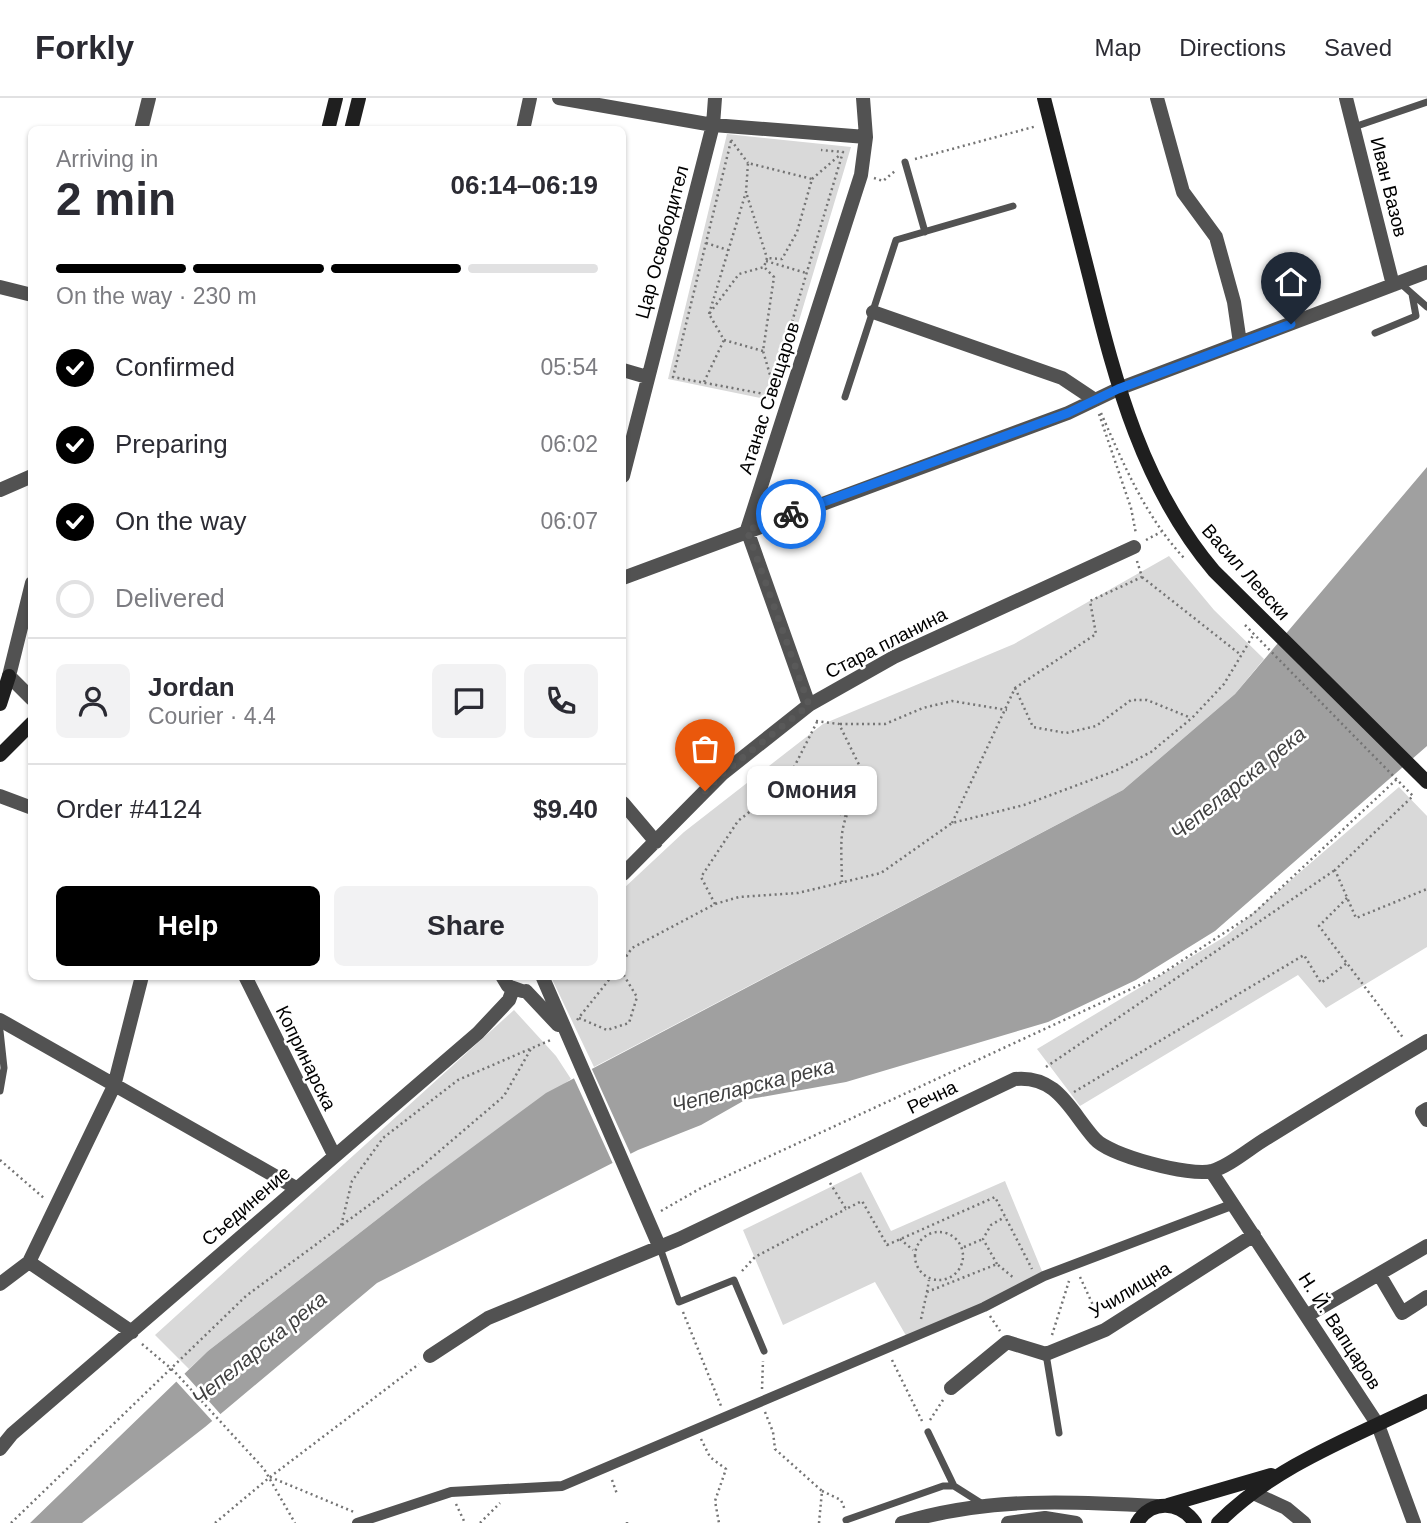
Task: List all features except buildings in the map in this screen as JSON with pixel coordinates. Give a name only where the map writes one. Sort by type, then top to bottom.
[{"type":"main road","points":[[329,126],[336,98]]},
{"type":"main road","points":[[352,126],[359,98]]},
{"type":"main road","name":"Васил Левски","points":[[1044,98],[1118,389],[1158,488],[1192,544],[1282,639],[1427,782]]},
{"type":"main road","points":[[0,704],[9,676]]},
{"type":"main road","points":[[0,755],[28,727]]},
{"type":"main road","points":[[1218,1523],[1283,1472],[1427,1401]]},
{"type":"main road","points":[[1137,1523],[1148,1510],[1283,1472]]},
{"type":"main road","points":[[1163,1505],[1188,1513],[1195,1523]]},
{"type":"street","points":[[142,126],[149,98]]},
{"type":"street","points":[[524,126],[530,98]]},
{"type":"street","points":[[559,98],[713,125],[866,137]]},
{"type":"street","name":"Цар Освободител","points":[[626,464],[713,125],[715,98]]},
{"type":"street","name":"Атанас Свещаров","points":[[747,530],[861,175],[866,137],[863,98]]},
{"type":"street","points":[[1157,98],[1184,192],[1216,237],[1234,302],[1240,343]]},
{"type":"street","name":"Иван Вазов","points":[[1346,98],[1396,284]]},
{"type":"street","points":[[626,577],[1030,427],[1118,389],[1427,272]]},
{"type":"street","points":[[0,287],[28,294]]},
{"type":"street","points":[[873,312],[1062,378],[1095,400]]},
{"type":"street","points":[[626,371],[647,377]]},
{"type":"street","points":[[0,490],[28,478]]},
{"type":"street","points":[[747,530],[809,705]]},
{"type":"street","name":"Стара планина","points":[[626,871],[737,761],[809,705],[894,657],[1133,547]]},
{"type":"street","points":[[28,599],[9,676],[28,695]]},
{"type":"street","points":[[0,796],[28,806]]},
{"type":"street","points":[[626,807],[656,842]]},
{"type":"street","points":[[0,1284],[29,1262],[114,1086],[141,980]]},
{"type":"street","name":"Копринарска","points":[[247,980],[334,1155]]},
{"type":"street","points":[[507,980],[566,1034]]},
{"type":"street","name":"Съединение","points":[[0,1449],[6,1432],[136,1337],[296,1188],[478,1033],[520,990],[533,989],[540,980]]},
{"type":"street","points":[[544,980],[581,1068],[651,1211],[660,1248]]},
{"type":"street","points":[[0,1020],[296,1188]]},
{"type":"street","points":[[1032,1077],[1063,1098],[1096,1140],[1108,1150],[1167,1166],[1211,1171],[1427,1041]]},
{"type":"street","name":"Речна","points":[[430,1356],[488,1318],[660,1248],[1015,1079],[1032,1077]]},
{"type":"street","points":[[1427,1109],[1422,1112],[1427,1121]]},
{"type":"street","name":"Н. Й. Вапцаров","points":[[1211,1171],[1378,1425],[1414,1523]]},
{"type":"street","points":[[357,1523],[451,1493],[562,1486],[984,1307],[1044,1276],[1234,1204]]},
{"type":"street","name":"Училищна","points":[[1046,1353],[1105,1330],[1254,1235]]},
{"type":"street","points":[[1308,1315],[1427,1245]]},
{"type":"street","points":[[29,1262],[136,1337]]},
{"type":"street","points":[[1379,1274],[1402,1313],[1427,1297]]},
{"type":"street","points":[[951,1388],[1007,1342],[1046,1353]]},
{"type":"street","points":[[1253,1493],[1286,1508],[1304,1523]]},
{"type":"street","points":[[902,1523],[985,1506],[1060,1500],[1163,1505]]},
{"type":"street","points":[[1008,1523],[1045,1518],[1073,1523]]},
{"type":"lane","points":[[1354,127],[1427,102]]},
{"type":"lane","points":[[905,162],[925,232]]},
{"type":"lane","points":[[845,397],[896,240],[1013,206]]},
{"type":"lane","points":[[1396,284],[1427,307]]},
{"type":"lane","points":[[1375,333],[1416,316],[1412,294]]},
{"type":"lane","points":[[0,1031],[4,1068],[0,1091]]},
{"type":"lane","points":[[660,1248],[679,1302],[734,1280],[764,1351]]},
{"type":"lane","points":[[1046,1353],[1059,1433]]},
{"type":"lane","points":[[928,1432],[954,1486],[985,1506]]},
{"type":"lane","points":[[846,1520],[937,1487],[954,1486]]},
{"type":"path","points":[[838,170],[883,181],[905,162],[1050,122]]},
{"type":"path","points":[[731,140],[744,142]]},
{"type":"path","points":[[731,140],[748,163],[812,179]]},
{"type":"path","points":[[731,140],[673,377],[770,395],[844,152]]},
{"type":"path","points":[[818,149],[844,152]]},
{"type":"path","points":[[766,260],[782,259],[797,232],[812,179],[844,152]]},
{"type":"path","points":[[748,163],[746,192],[709,314],[724,340],[763,351]]},
{"type":"path","points":[[746,192],[766,260],[764,267]]},
{"type":"path","points":[[706,243],[728,250]]},
{"type":"path","points":[[766,260],[807,273]]},
{"type":"path","points":[[764,267],[774,277],[763,351],[773,385]]},
{"type":"path","points":[[709,314],[739,274],[764,267]]},
{"type":"path","points":[[704,383],[724,340]]},
{"type":"path","points":[[1095,400],[1137,528],[1133,547],[1142,577],[1241,656]]},
{"type":"path","points":[[952,823],[1015,688],[1096,634],[1090,601],[1142,577]]},
{"type":"path","points":[[626,957],[632,948],[715,904],[739,897],[798,893],[880,873],[952,823],[1024,805],[1115,771],[1151,752],[1192,718],[1224,684],[1254,634],[1413,796],[1335,870],[1032,1077]]},
{"type":"path","points":[[1015,688],[1033,727],[1066,733],[1096,726],[1131,700],[1147,700],[1192,718]]},
{"type":"path","points":[[817,722],[885,724],[923,708],[952,701],[1007,710]]},
{"type":"path","points":[[809,705],[817,722]]},
{"type":"path","points":[[715,904],[701,877],[738,821],[786,783],[817,722]]},
{"type":"path","points":[[839,724],[867,781],[845,816],[841,835],[842,882]]},
{"type":"path","points":[[737,761],[779,786],[845,816]]},
{"type":"path","points":[[651,1211],[1157,977],[1253,914],[1398,778]]},
{"type":"path","points":[[1335,870],[1356,918],[1427,889]]},
{"type":"path","points":[[1348,898],[1319,926],[1412,1049]]},
{"type":"path","points":[[1063,1098],[1304,955],[1321,983],[1347,963]]},
{"type":"path","points":[[579,1018],[607,1030],[629,1023],[637,997],[626,979]]},
{"type":"path","points":[[341,1226],[352,1181],[383,1138],[458,1080],[566,1034],[609,980]]},
{"type":"path","points":[[11,1523],[246,1296],[422,1166],[504,1096],[532,1047]]},
{"type":"path","points":[[0,1160],[55,1208]]},
{"type":"path","points":[[822,1172],[846,1209]]},
{"type":"path","points":[[734,1280],[755,1257],[862,1201],[887,1245],[995,1197],[1032,1269],[1044,1276]]},
{"type":"path","points":[[964,1248],[984,1239],[991,1225],[1005,1217]]},
{"type":"path","points":[[900,1239],[913,1250],[917,1270],[929,1280],[945,1278],[964,1264],[964,1248],[954,1235],[938,1232],[924,1238],[913,1250]]},
{"type":"path","points":[[984,1239],[997,1264],[1024,1287]]},
{"type":"path","points":[[928,1292],[997,1264]]},
{"type":"path","points":[[1074,1265],[1105,1330]]},
{"type":"path","points":[[1046,1353],[1074,1265]]},
{"type":"path","points":[[959,1268],[967,1276]]},
{"type":"path","points":[[916,1336],[929,1280]]},
{"type":"path","points":[[679,1302],[726,1417]]},
{"type":"path","points":[[984,1307],[1007,1342]]},
{"type":"path","points":[[136,1337],[174,1371],[264,1469],[295,1523]]},
{"type":"path","points":[[886,1349],[925,1427],[951,1388]]},
{"type":"path","points":[[764,1351],[761,1402],[773,1432],[775,1449],[822,1491],[841,1500],[843,1506]]},
{"type":"path","points":[[215,1523],[270,1477],[430,1356]]},
{"type":"path","points":[[696,1430],[710,1457],[726,1469],[715,1501],[719,1523]]},
{"type":"path","points":[[608,1466],[617,1494]]},
{"type":"path","points":[[270,1477],[370,1519]]},
{"type":"path","points":[[480,1523],[513,1489]]},
{"type":"path","points":[[819,1523],[822,1491]]},
{"type":"path","points":[[451,1493],[465,1523]]},
{"type":"shaded area","points":[[727,134],[851,147],[775,401],[668,379]]},
{"type":"shaded area","points":[[1169,556],[1214,610],[1264,659],[1235,694],[1123,790],[594,1067],[552,980],[626,980],[626,886],[684,832],[823,724],[1014,644]]},
{"type":"shaded area","points":[[1399,787],[1427,816],[1427,947],[1326,1008],[1298,975],[1080,1106],[1037,1049],[1226,936]]},
{"type":"shaded area","points":[[514,1010],[556,1056],[571,1079],[420,1186],[208,1351],[189,1369],[155,1335]]},
{"type":"shaded area","points":[[861,1172],[891,1231],[1005,1181],[1044,1276],[908,1339],[875,1282],[783,1325],[743,1230]]},
{"type":"water","name":"Чепеларска река","points":[[1427,467],[1427,746],[1215,931],[1136,980],[1048,1022],[846,1082],[745,1100],[701,1125],[638,1150],[377,1283],[205,1427],[82,1523],[30,1523],[208,1351],[420,1186],[546,1093],[1123,790],[1235,694]]},
{"type":"pier","points":[[590,1065],[632,1157],[614,1166],[572,1074]]},
{"type":"pier","points":[[182,1371],[223,1417],[215,1424],[174,1379]]},
{"type":"way so far","points":[[705,791],[722,774],[809,705],[747,530],[791,514]]},
{"type":"place","name":"Омония","points":[[705,791]]},
{"type":"route","points":[[791,514],[1068,413],[1118,389],[1291,324]]}]
